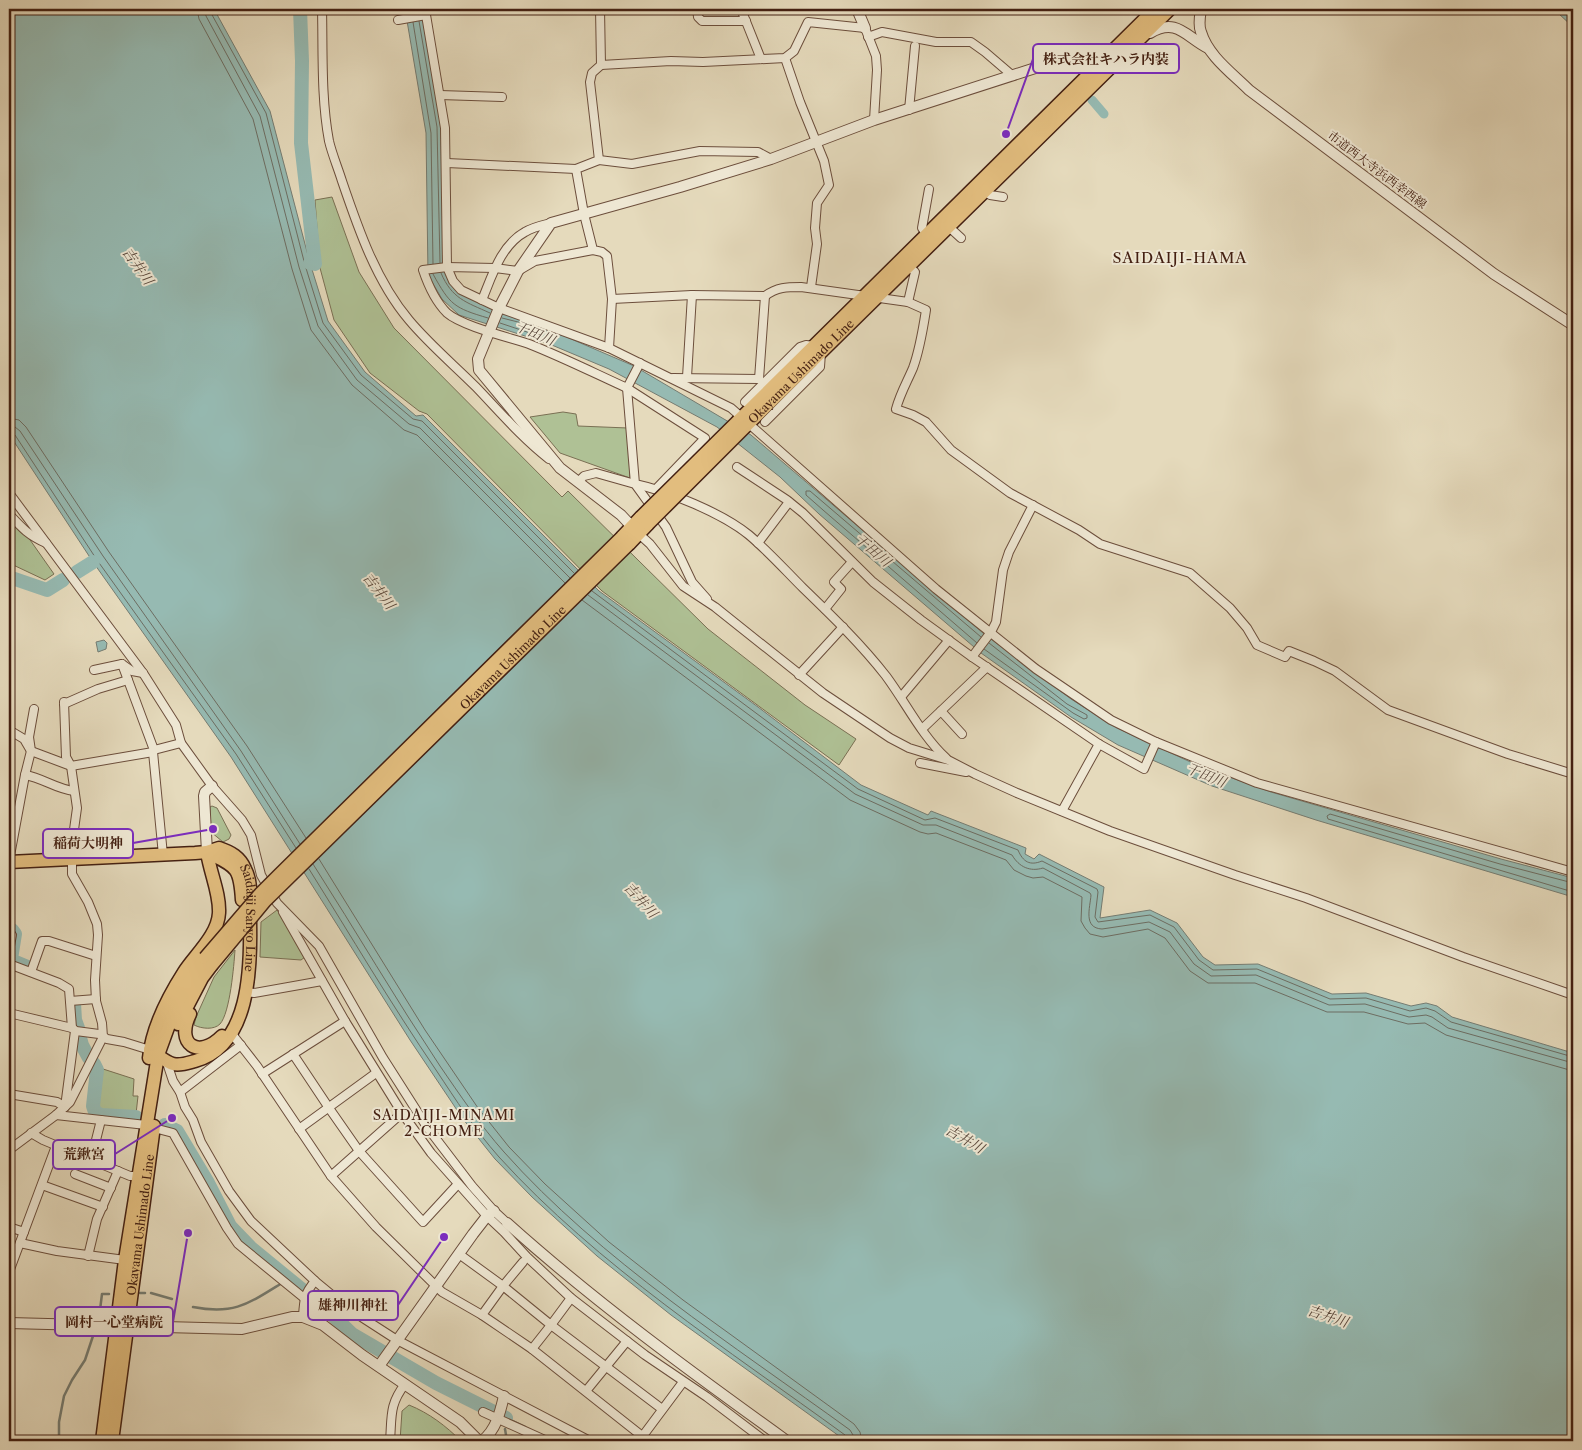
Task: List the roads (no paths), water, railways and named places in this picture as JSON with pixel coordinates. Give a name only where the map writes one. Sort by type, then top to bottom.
[{"type":"main road","name":"Okayama Ushimado Line","points":[[871,297],[909,266],[986,190],[1094,77],[1155,9]]},
{"type":"main road","name":"Okayama Ushimado Line","points":[[112,1441],[125,1260],[139,1202],[138,1176],[142,1150],[160,1083],[158,1055],[181,996],[194,973],[208,962],[265,901],[640,525],[871,297],[927,235],[1094,77],[1136,42],[1170,9]]},
{"type":"main road","name":"Saidaiji Sanyo Line","points":[[9,862],[163,855],[207,852],[219,848],[235,855],[240,861],[247,874],[250,890],[250,935],[246,992],[232,1034],[219,1049],[202,1059],[171,1064],[158,1055]]},
{"type":"main road","name":"Saidaiji Sanyo Line","points":[[202,978],[198,998],[187,1021],[185,1033],[186,1041],[194,1047],[203,1048],[214,1043],[224,1033],[232,1017],[238,991],[244,930],[241,886],[238,873],[232,864],[207,852]]},
{"type":"main road","points":[[147,1126],[158,1055],[161,1015],[184,973],[217,924],[219,904],[207,852]]},
{"type":"main road","name":"Okayama Ushimado Line","points":[[158,1055],[202,978],[208,962]]},
{"type":"main road","name":"Okayama Ushimado Line","points":[[102,1441],[139,1202],[147,1126]]},
{"type":"street","points":[[322,9],[325,108],[329,142],[347,196],[372,258],[387,288],[408,320],[535,448],[621,514],[640,525],[650,544],[683,586],[715,607],[799,675],[890,738],[909,748],[948,760],[975,774],[1110,831],[1235,876],[1306,898],[1463,957],[1573,995]]},
{"type":"street","points":[[600,9],[601,65]]},
{"type":"street","points":[[697,9],[698,17],[702,21],[746,21]]},
{"type":"street","points":[[741,9],[761,58]]},
{"type":"street","points":[[857,9],[876,56],[878,70],[874,120]]},
{"type":"street","name":"市道西大寺浜西幸西線","points":[[1201,9],[1200,31],[1209,48],[1249,90],[1487,269],[1573,325]]},
{"type":"street","points":[[400,19],[424,13],[446,128],[446,267],[453,281],[461,290],[498,310],[609,348],[639,364],[714,398],[989,634],[1084,703],[1156,744],[1257,783],[1573,872]]},
{"type":"street","points":[[599,160],[590,82],[592,73],[601,65],[785,58],[794,51],[808,22],[867,32],[882,32],[936,42],[971,42],[1013,76]]},
{"type":"street","points":[[1136,42],[1162,26],[1174,27],[1209,48]]},
{"type":"street","points":[[909,110],[915,46]]},
{"type":"street","points":[[785,58],[800,102],[824,161],[829,185],[817,203],[815,228],[817,244],[811,288]]},
{"type":"street","points":[[482,300],[501,256],[524,232],[771,159],[874,120],[1057,61],[1069,60],[1078,62],[1094,77]]},
{"type":"street","points":[[440,95],[502,97]]},
{"type":"street","points":[[447,163],[576,169],[599,160],[632,164],[700,151],[758,152],[771,159]]},
{"type":"street","points":[[576,169],[593,250]]},
{"type":"street","points":[[927,235],[922,228],[929,189]]},
{"type":"street","points":[[986,190],[990,195],[1003,197]]},
{"type":"street","points":[[551,223],[518,271],[498,310],[478,359],[479,370],[560,468]]},
{"type":"street","points":[[948,227],[961,238]]},
{"type":"street","points":[[609,348],[612,300],[604,253],[593,250],[535,261],[518,271],[495,268],[446,267],[423,270],[440,306],[459,321],[490,328],[628,386],[705,438],[656,489]]},
{"type":"street","points":[[908,302],[915,272],[909,266]]},
{"type":"street","points":[[612,300],[692,295],[765,296],[774,289],[784,287],[811,288],[908,302],[926,310],[915,360],[898,399],[896,409],[913,414],[926,422],[952,450],[1010,493],[1100,544],[1190,574],[1230,608],[1247,628],[1257,645],[1267,650],[1284,657],[1289,651],[1335,671],[1388,710],[1508,754],[1573,774]]},
{"type":"street","points":[[687,377],[692,295]]},
{"type":"street","points":[[762,380],[765,296]]},
{"type":"street","points":[[745,402],[762,380],[800,347],[806,345],[818,350],[820,367],[765,422]]},
{"type":"street","points":[[639,364],[628,386],[635,484],[666,526],[692,582],[715,607]]},
{"type":"street","points":[[671,378],[762,380]]},
{"type":"street","points":[[737,467],[790,502],[873,582],[949,640],[1099,744],[1144,770],[1156,744]]},
{"type":"street","points":[[578,482],[584,476],[596,474],[656,489],[718,516],[747,534],[868,653],[901,697],[934,747],[948,760]]},
{"type":"street","points":[[9,493],[143,673],[176,725],[181,743],[212,786],[242,820],[251,835],[261,875],[376,1073],[431,1153],[458,1184],[490,1214],[571,1298],[765,1441]]},
{"type":"street","points":[[758,543],[790,502]]},
{"type":"street","points":[[973,655],[996,622],[1003,570],[1033,505]]},
{"type":"street","points":[[9,514],[20,528],[32,537],[47,543]]},
{"type":"street","points":[[825,609],[841,590],[834,582],[852,562]]},
{"type":"street","points":[[799,675],[843,627]]},
{"type":"street","points":[[901,697],[949,640]]},
{"type":"street","points":[[94,670],[122,664],[132,671],[143,673]]},
{"type":"street","points":[[122,664],[154,751],[163,855]]},
{"type":"street","points":[[922,729],[988,667]]},
{"type":"street","points":[[9,1150],[65,1107],[74,1096],[103,1037],[102,1023],[96,999],[97,924],[88,902],[72,874],[72,844],[77,818],[71,766],[66,757],[64,703],[98,689],[128,680]]},
{"type":"street","points":[[9,862],[25,775],[32,751],[29,737],[34,709]]},
{"type":"street","points":[[941,711],[962,734]]},
{"type":"street","points":[[9,730],[24,739],[32,751],[71,766],[154,751],[181,743]]},
{"type":"street","points":[[1062,811],[1099,744]]},
{"type":"street","points":[[920,763],[975,774]]},
{"type":"street","points":[[25,775],[62,789],[74,791]]},
{"type":"street","points":[[207,852],[204,796],[205,792],[212,786]]},
{"type":"street","points":[[277,903],[319,946],[383,1058],[427,1127],[490,1214],[507,1223],[580,1286],[692,1373],[787,1441]]},
{"type":"street","points":[[9,932],[12,935],[9,951]]},
{"type":"street","points":[[31,972],[42,941],[49,941],[96,956]]},
{"type":"street","points":[[9,964],[69,989],[74,1029],[65,1107]]},
{"type":"street","points":[[246,992],[322,981]]},
{"type":"street","points":[[70,1001],[96,999]]},
{"type":"street","points":[[9,1013],[99,1034],[158,1055],[180,1092],[204,1147],[238,1205],[251,1221],[315,1281],[350,1309],[397,1340],[590,1441]]},
{"type":"street","points":[[262,1074],[345,1021]]},
{"type":"street","points":[[232,1034],[262,1074],[331,1176],[376,1227],[442,1292],[482,1315],[532,1349],[586,1390],[640,1438],[683,1382]]},
{"type":"street","points":[[180,1092],[241,1045]]},
{"type":"street","points":[[293,1054],[359,1151],[423,1222],[458,1184]]},
{"type":"street","points":[[299,1129],[376,1073]]},
{"type":"street","points":[[9,1094],[57,1102],[65,1107]]},
{"type":"street","points":[[331,1176],[402,1113]]},
{"type":"street","points":[[56,1115],[147,1126],[173,1133],[238,1244],[305,1295]]},
{"type":"street","points":[[89,1159],[94,1148],[101,1120]]},
{"type":"street","points":[[31,1133],[56,1146],[130,1176],[138,1176]]},
{"type":"street","points":[[9,1272],[56,1146]]},
{"type":"street","points":[[88,1256],[97,1219],[118,1171]]},
{"type":"street","points":[[75,1174],[111,1188]]},
{"type":"street","points":[[42,1185],[103,1207]]},
{"type":"street","points":[[381,1363],[435,1285],[490,1214]]},
{"type":"street","points":[[9,1227],[24,1232]]},
{"type":"street","points":[[20,1243],[88,1256],[125,1260]]},
{"type":"street","points":[[459,1254],[662,1409]]},
{"type":"street","points":[[482,1315],[523,1262]]},
{"type":"street","points":[[303,1317],[305,1295],[315,1281]]},
{"type":"street","points":[[532,1349],[571,1298]]},
{"type":"street","points":[[9,1322],[242,1330],[292,1317],[303,1317],[323,1324],[362,1355],[381,1363],[405,1384],[460,1422],[480,1441],[489,1435],[499,1414],[504,1396]]},
{"type":"street","points":[[586,1390],[627,1340]]},
{"type":"street","points":[[390,1441],[394,1402],[405,1384]]},
{"type":"street","points":[[483,1412],[499,1414],[547,1441]]},
{"type":"water","name":"吉井川","points":[[9,9],[214,9],[270,111],[310,263],[328,321],[365,372],[416,416],[423,415],[599,591],[861,785],[928,815],[931,811],[1026,848],[1025,854],[1034,859],[1039,854],[1104,887],[1100,918],[1150,910],[1177,923],[1203,957],[1215,965],[1258,964],[1332,994],[1366,993],[1411,1006],[1426,1003],[1437,1006],[1452,1017],[1573,1053],[1573,1441],[846,1441],[671,1315],[597,1256],[532,1197],[495,1159],[463,1119],[410,1040],[231,757],[93,562],[9,434]]},
{"type":"water","name":"干田川","points":[[405,9],[422,9],[442,126],[451,284],[520,317],[634,366],[751,435],[983,633],[1071,699],[1117,728],[1199,766],[1271,792],[1573,878],[1573,897],[1316,820],[1212,786],[1118,745],[1071,717],[981,653],[819,514],[780,477],[717,427],[609,369],[547,343],[459,315],[442,299],[428,275],[426,133]]},
{"type":"water","points":[[1550,9],[1570,9],[1573,12],[1573,27],[1558,13]]},
{"type":"water","points":[[104,640],[107,643],[106,649],[98,652],[96,642]]},
{"type":"waterway","points":[[300,9],[302,61],[301,143],[315,264],[310,263]]},
{"type":"waterway","points":[[1092,100],[1104,114]]},
{"type":"waterway","points":[[77,572],[93,562]]},
{"type":"waterway","points":[[9,577],[47,590],[63,580]]},
{"type":"waterway","points":[[9,928],[15,934],[11,959],[30,968]]},
{"type":"waterway","points":[[74,1003],[75,1020],[78,1028]]},
{"type":"waterway","points":[[79,1034],[89,1058]]},
{"type":"waterway","points":[[94,1064],[97,1070],[93,1106],[95,1112],[101,1115],[136,1117]]},
{"type":"waterway","points":[[165,1125],[177,1131],[207,1181],[230,1226],[251,1248],[327,1310],[352,1334],[436,1383],[506,1418]]},
{"type":"waterway","points":[[193,1307],[219,1310],[240,1306],[260,1297],[282,1283]]},
{"type":"waterway","points":[[140,1293],[145,1293]]},
{"type":"waterway","points":[[151,1293],[172,1299]]},
{"type":"waterway","points":[[100,1310],[102,1294],[109,1294]]},
{"type":"waterway","points":[[59,1441],[59,1422],[64,1396],[85,1360],[94,1333]]},
{"type":"waterway","points":[[506,1418],[525,1427]]},
{"type":"waterway","points":[[505,1429],[507,1441]]},
{"type":"waterway","points":[[646,1437],[651,1441]]},
{"type":"waterway","points":[[548,1438],[553,1441]]},
{"type":"place","name":"株式会社キハラ内装","points":[[1006,134]]},
{"type":"place","name":"稲荷大明神","points":[[213,829]]},
{"type":"place","name":"荒鍬宮","points":[[172,1118]]},
{"type":"place","name":"岡村一心堂病院","points":[[188,1233]]},
{"type":"place","name":"雄神川神社","points":[[444,1237]]},
{"type":"district","name":"SAIDAIJI-HAMA","points":[[1180,258]]},
{"type":"district","name":"SAIDAIJI-MINAMI 2-CHOME","points":[[444,1124]]}]
